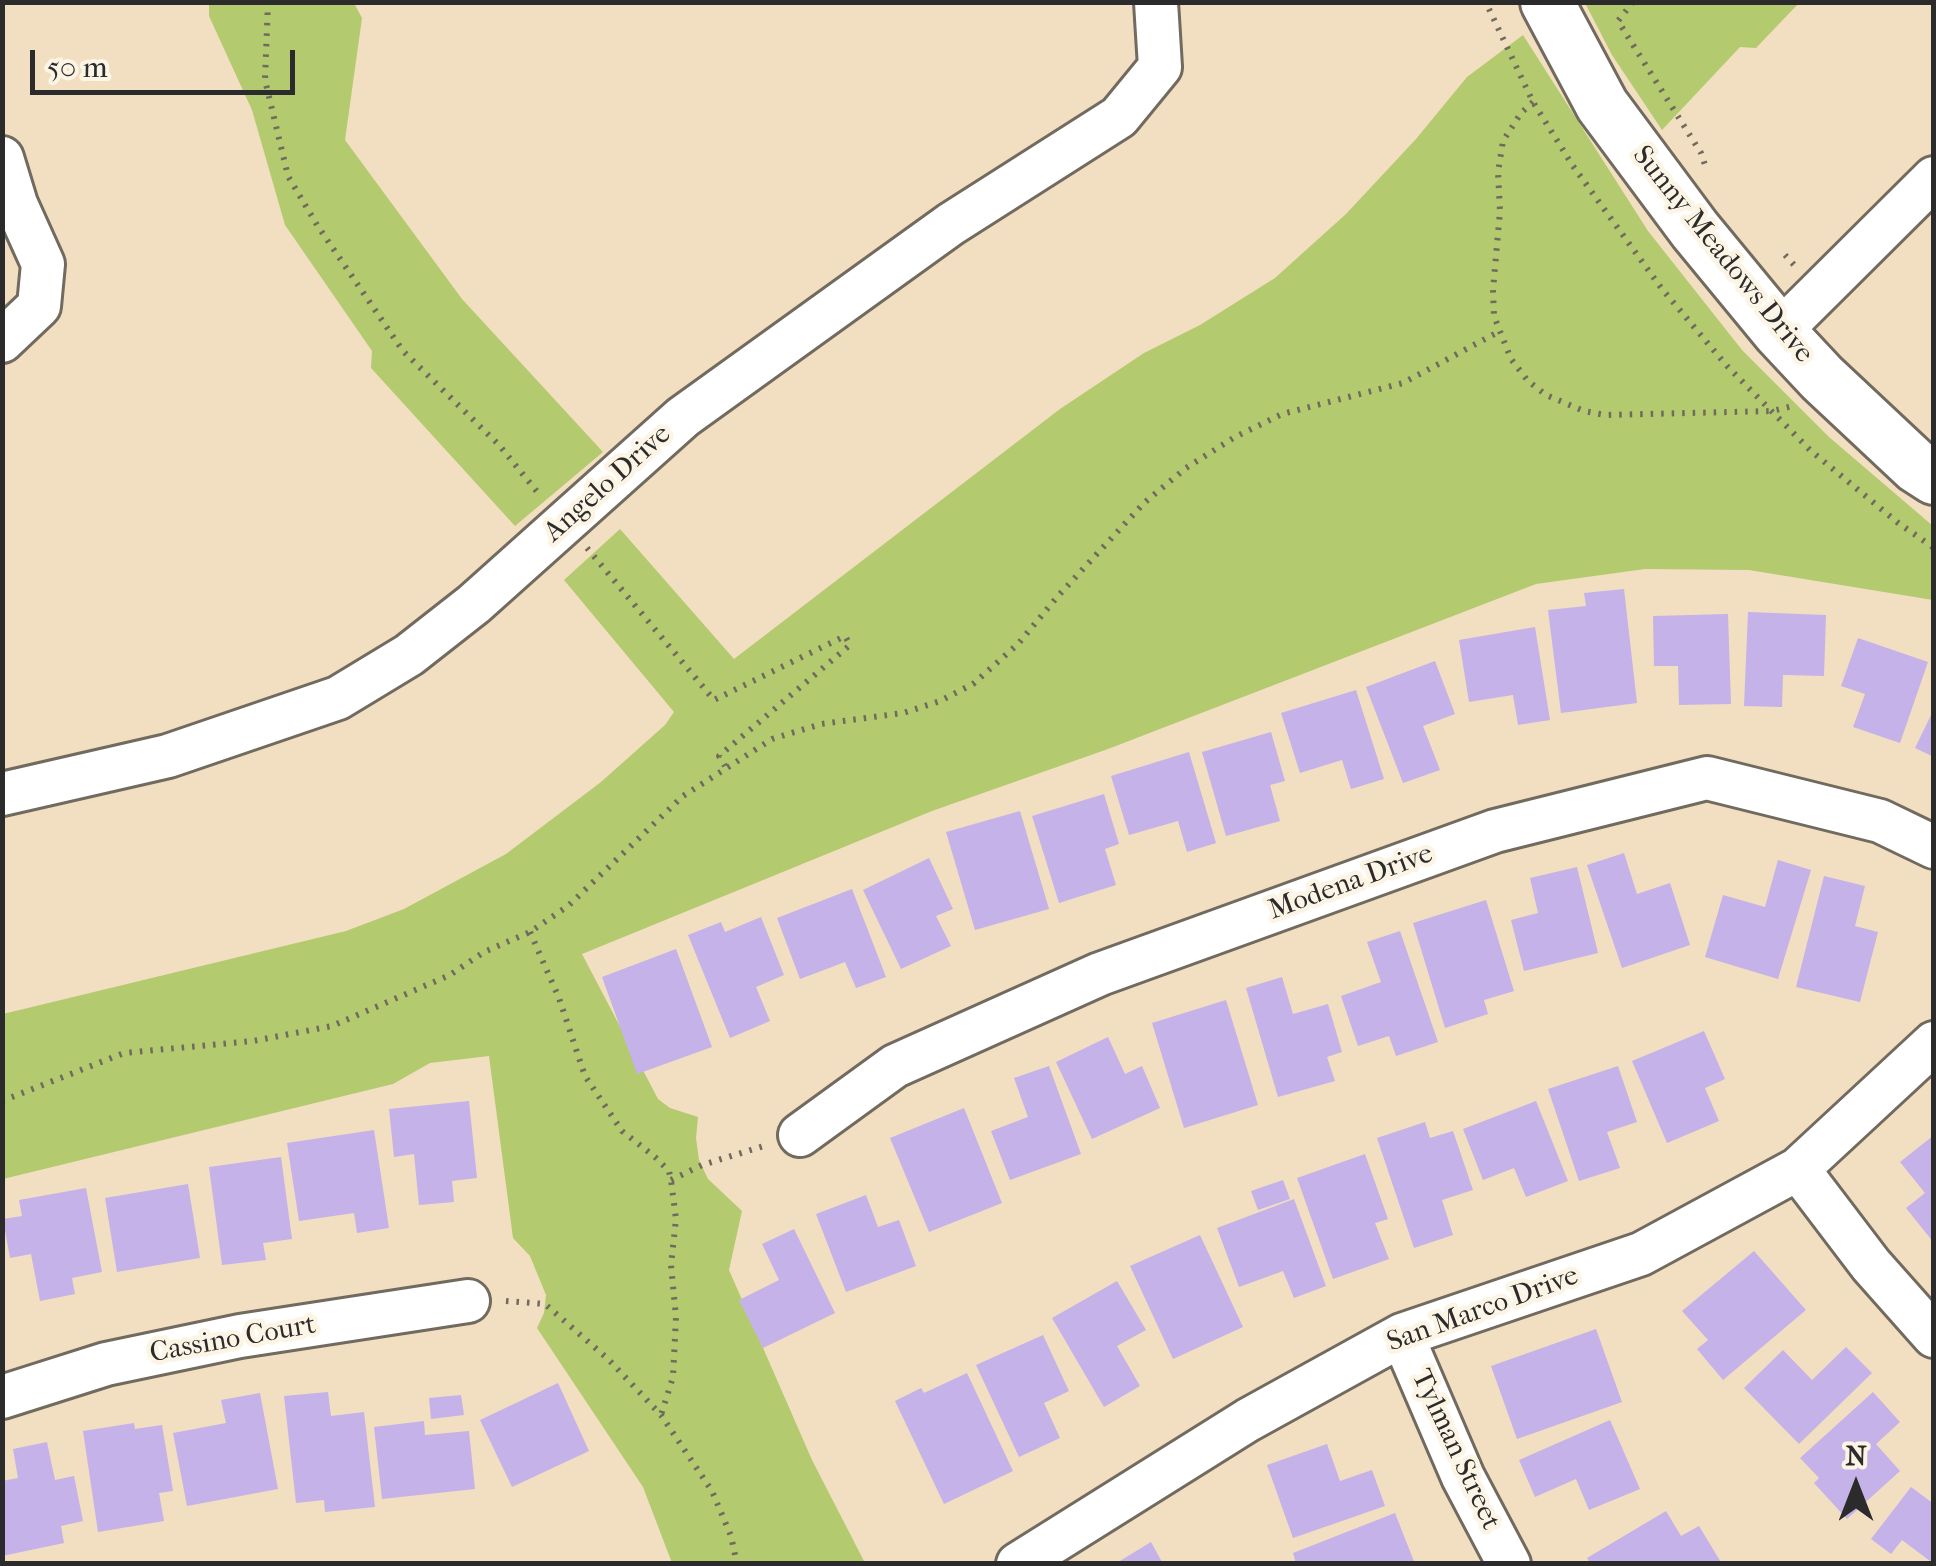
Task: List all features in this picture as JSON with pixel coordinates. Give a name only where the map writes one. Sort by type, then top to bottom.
[{"type":"street","name":"Angelo Drive","points":[[2,794],[168,756],[338,698],[409,655],[474,604],[683,417],[951,224],[1119,117],[1160,67],[1156,2]]},
{"type":"street","name":"Sunny Meadows Drive","points":[[1547,2],[1602,105],[1695,230],[1822,378],[1918,468],[1934,478]]},
{"type":"street","points":[[2,158],[16,204],[43,264],[39,306],[2,341]]},
{"type":"street","points":[[1779,332],[1934,178]]},
{"type":"street","name":"Modena Drive","points":[[800,1135],[895,1066],[1100,974],[1495,831],[1707,778],[1880,820],[1934,846]]},
{"type":"street","name":"San Marco Drive","points":[[1018,1564],[1248,1420],[1402,1335],[1641,1254],[1798,1169],[1934,1043]]},
{"type":"street","points":[[1798,1169],[1871,1265],[1934,1336]]},
{"type":"street","name":"Cassino Court","points":[[2,1397],[106,1364],[240,1336],[468,1301]]},
{"type":"street","name":"Tylman Street","points":[[1402,1335],[1463,1477],[1509,1564]]},
{"type":"path","points":[[268,2],[265,80],[288,176],[317,225],[404,351],[499,445],[714,700],[845,636],[850,645],[719,756],[725,767]]},
{"type":"path","points":[[1633,2],[1618,21],[1701,153],[1709,176]]},
{"type":"path","points":[[1490,9],[1534,102],[1582,180],[1662,289],[1727,366],[1810,450],[1934,548]]},
{"type":"path","points":[[1534,102],[1521,113],[1503,142],[1493,290],[1494,316],[1511,359],[1528,381],[1546,396],[1605,415],[1772,411],[1796,404]]},
{"type":"path","points":[[2,1101],[124,1053],[253,1042],[332,1026],[450,975],[484,952],[530,932],[568,906],[683,796],[772,738],[798,729],[903,713],[940,701],[973,684],[1018,644],[1144,503],[1186,468],[1235,437],[1282,414],[1403,383],[1500,331]]},
{"type":"path","points":[[530,932],[596,1095],[622,1131],[655,1156],[671,1180],[676,1219],[670,1265],[676,1317],[672,1378],[661,1415]]},
{"type":"path","points":[[671,1180],[718,1159],[800,1135]]},
{"type":"path","points":[[468,1301],[526,1300],[545,1304],[608,1359],[661,1415],[712,1491],[732,1536],[738,1564]]},
{"type":"green space","points":[[209,3],[354,3],[362,18],[345,140],[462,299],[603,452],[515,526],[371,368],[372,351],[285,225],[252,110],[209,16]]},
{"type":"green space","points":[[1585,3],[1799,3],[1756,48],[1740,47],[1662,130],[1612,55]]},
{"type":"green space","points":[[1523,35],[1648,231],[1742,350],[1829,437],[1933,526],[1933,600],[1749,570],[1645,569],[1536,584],[1108,749],[932,811],[582,954],[658,1099],[670,1108],[698,1117],[699,1160],[708,1179],[742,1211],[729,1270],[812,1460],[865,1563],[672,1563],[643,1487],[537,1328],[546,1295],[530,1256],[513,1238],[489,1056],[430,1063],[393,1084],[3,1179],[3,1014],[346,931],[404,909],[506,854],[601,782],[665,725],[674,712],[564,580],[620,529],[734,659],[1060,409],[1144,353],[1200,325],[1275,278],[1346,214],[1467,77]]},
{"type":"building","points":[[1624,589],[1637,703],[1561,713],[1548,610],[1586,606],[1584,593]]},
{"type":"building","points":[[1748,612],[1826,615],[1824,676],[1783,675],[1782,707],[1744,706]]},
{"type":"building","points":[[1728,614],[1731,704],[1679,705],[1678,666],[1654,666],[1653,616]]},
{"type":"building","points":[[1535,627],[1550,720],[1518,725],[1513,695],[1469,702],[1459,640]]},
{"type":"building","points":[[1858,638],[1928,662],[1900,743],[1853,727],[1865,694],[1841,686]]},
{"type":"building","points":[[1435,661],[1455,714],[1423,726],[1440,770],[1403,783],[1366,687]]},
{"type":"building","points":[[1356,690],[1384,779],[1351,789],[1342,760],[1300,773],[1281,713]]},
{"type":"building","points":[[1934,709],[1934,757],[1915,748]]},
{"type":"building","points":[[1271,732],[1285,781],[1270,785],[1280,821],[1226,836],[1202,752]]},
{"type":"building","points":[[1189,752],[1216,843],[1187,852],[1178,821],[1129,835],[1111,776]]},
{"type":"building","points":[[1104,794],[1119,844],[1105,849],[1116,885],[1059,903],[1032,816]]},
{"type":"building","points":[[1020,811],[1049,909],[975,930],[946,832]]},
{"type":"building","points":[[1624,853],[1637,894],[1670,883],[1690,945],[1622,968],[1587,865]]},
{"type":"building","points":[[929,858],[953,909],[936,916],[951,946],[901,969],[863,890]]},
{"type":"building","points":[[1778,860],[1811,870],[1778,979],[1705,957],[1723,895],[1765,907]]},
{"type":"building","points":[[1577,867],[1598,953],[1524,971],[1511,920],[1538,913],[1530,878]]},
{"type":"building","points":[[1824,876],[1865,886],[1855,926],[1878,932],[1860,1002],[1796,987]]},
{"type":"building","points":[[852,889],[886,977],[856,988],[845,962],[800,979],[777,918]]},
{"type":"building","points":[[1486,900],[1514,991],[1484,1000],[1488,1014],[1445,1028],[1413,923]]},
{"type":"building","points":[[761,917],[784,975],[756,987],[770,1021],[730,1038],[688,935],[721,922],[725,932]]},
{"type":"building","points":[[1400,931],[1438,1042],[1396,1056],[1389,1036],[1358,1046],[1341,996],[1381,982],[1367,942]]},
{"type":"building","points":[[676,949],[712,1047],[637,1074],[602,977]]},
{"type":"building","points":[[1282,977],[1293,1014],[1328,1004],[1342,1052],[1327,1057],[1335,1081],[1278,1097],[1246,988]]},
{"type":"building","points":[[1226,1000],[1258,1105],[1184,1128],[1152,1023]]},
{"type":"building","points":[[1704,1031],[1725,1079],[1705,1088],[1719,1121],[1667,1143],[1632,1061]]},
{"type":"building","points":[[1108,1037],[1125,1074],[1142,1066],[1160,1108],[1092,1139],[1056,1062]]},
{"type":"building","points":[[1049,1066],[1081,1154],[1010,1180],[991,1131],[1028,1117],[1014,1078]]},
{"type":"building","points":[[1618,1066],[1637,1122],[1607,1132],[1620,1168],[1579,1181],[1548,1089]]},
{"type":"building","points":[[469,1101],[477,1178],[452,1181],[454,1202],[419,1205],[414,1154],[394,1157],[389,1109]]},
{"type":"building","points":[[1536,1101],[1568,1181],[1526,1197],[1514,1168],[1483,1180],[1463,1129]]},
{"type":"building","points":[[964,1108],[1002,1203],[929,1232],[890,1138]]},
{"type":"building","points":[[1425,1122],[1430,1138],[1453,1131],[1473,1190],[1442,1200],[1453,1235],[1414,1248],[1377,1138]]},
{"type":"building","points":[[374,1130],[389,1228],[357,1233],[354,1213],[299,1221],[287,1143]]},
{"type":"building","points":[[1934,1135],[1934,1243],[1906,1208],[1925,1193],[1900,1162]]},
{"type":"building","points":[[1365,1154],[1388,1219],[1375,1223],[1389,1259],[1333,1279],[1297,1178]]},
{"type":"building","points":[[281,1157],[292,1239],[263,1243],[266,1260],[222,1265],[209,1167]]},
{"type":"building","points":[[1283,1180],[1290,1199],[1258,1210],[1251,1191]]},
{"type":"building","points":[[188,1184],[200,1258],[117,1272],[105,1198]]},
{"type":"building","points":[[86,1188],[102,1272],[72,1278],[75,1294],[40,1301],[31,1254],[10,1258],[3,1219],[22,1216],[19,1200]]},
{"type":"building","points":[[866,1195],[878,1227],[899,1220],[916,1266],[846,1292],[816,1214]]},
{"type":"building","points":[[1294,1199],[1326,1286],[1294,1298],[1283,1271],[1239,1287],[1217,1228]]},
{"type":"building","points":[[794,1229],[835,1313],[763,1348],[739,1300],[779,1280],[762,1244]]},
{"type":"building","points":[[1200,1235],[1243,1327],[1173,1359],[1130,1266]]},
{"type":"building","points":[[1754,1251],[1806,1310],[1723,1380],[1697,1349],[1708,1340],[1682,1311]]},
{"type":"building","points":[[1117,1281],[1146,1330],[1117,1346],[1140,1386],[1104,1407],[1052,1318]]},
{"type":"building","points":[[1596,1329],[1622,1402],[1517,1439],[1491,1366]]},
{"type":"building","points":[[1043,1335],[1069,1391],[1044,1403],[1060,1438],[1019,1457],[976,1365]]},
{"type":"building","points":[[1846,1347],[1872,1373],[1799,1444],[1744,1388],[1783,1350],[1812,1380]]},
{"type":"building","points":[[967,1373],[1013,1471],[944,1504],[895,1401],[921,1388],[924,1393]]},
{"type":"building","points":[[558,1383],[589,1451],[512,1487],[480,1420]]},
{"type":"building","points":[[328,1392],[331,1416],[364,1412],[375,1507],[325,1512],[324,1500],[296,1503],[284,1396]]},
{"type":"building","points":[[1873,1392],[1900,1422],[1876,1444],[1900,1471],[1847,1519],[1814,1483],[1819,1478],[1800,1458]]},
{"type":"building","points":[[260,1393],[278,1489],[187,1506],[173,1433],[226,1423],[221,1400]]},
{"type":"building","points":[[461,1395],[464,1415],[431,1419],[429,1398]]},
{"type":"building","points":[[1610,1420],[1640,1489],[1589,1510],[1576,1479],[1535,1497],[1519,1460]]},
{"type":"building","points":[[424,1421],[425,1435],[469,1431],[475,1489],[382,1499],[374,1427]]},
{"type":"building","points":[[134,1423],[135,1429],[162,1425],[173,1491],[159,1493],[164,1521],[98,1532],[83,1431]]},
{"type":"building","points":[[47,1442],[55,1480],[74,1476],[83,1521],[61,1526],[64,1543],[2,1556],[2,1481],[18,1478],[13,1449]]},
{"type":"building","points":[[1327,1444],[1340,1481],[1372,1470],[1385,1506],[1293,1538],[1267,1465]]},
{"type":"building","points":[[1911,1487],[1934,1504],[1934,1564],[1902,1540],[1891,1554],[1871,1539]]},
{"type":"building","points":[[1666,1511],[1681,1536],[1699,1526],[1722,1564],[1591,1564],[1587,1558]]},
{"type":"building","points":[[1395,1513],[1415,1564],[1296,1564],[1293,1553]]},
{"type":"building","points":[[1151,1542],[1163,1564],[1115,1564]]}]
